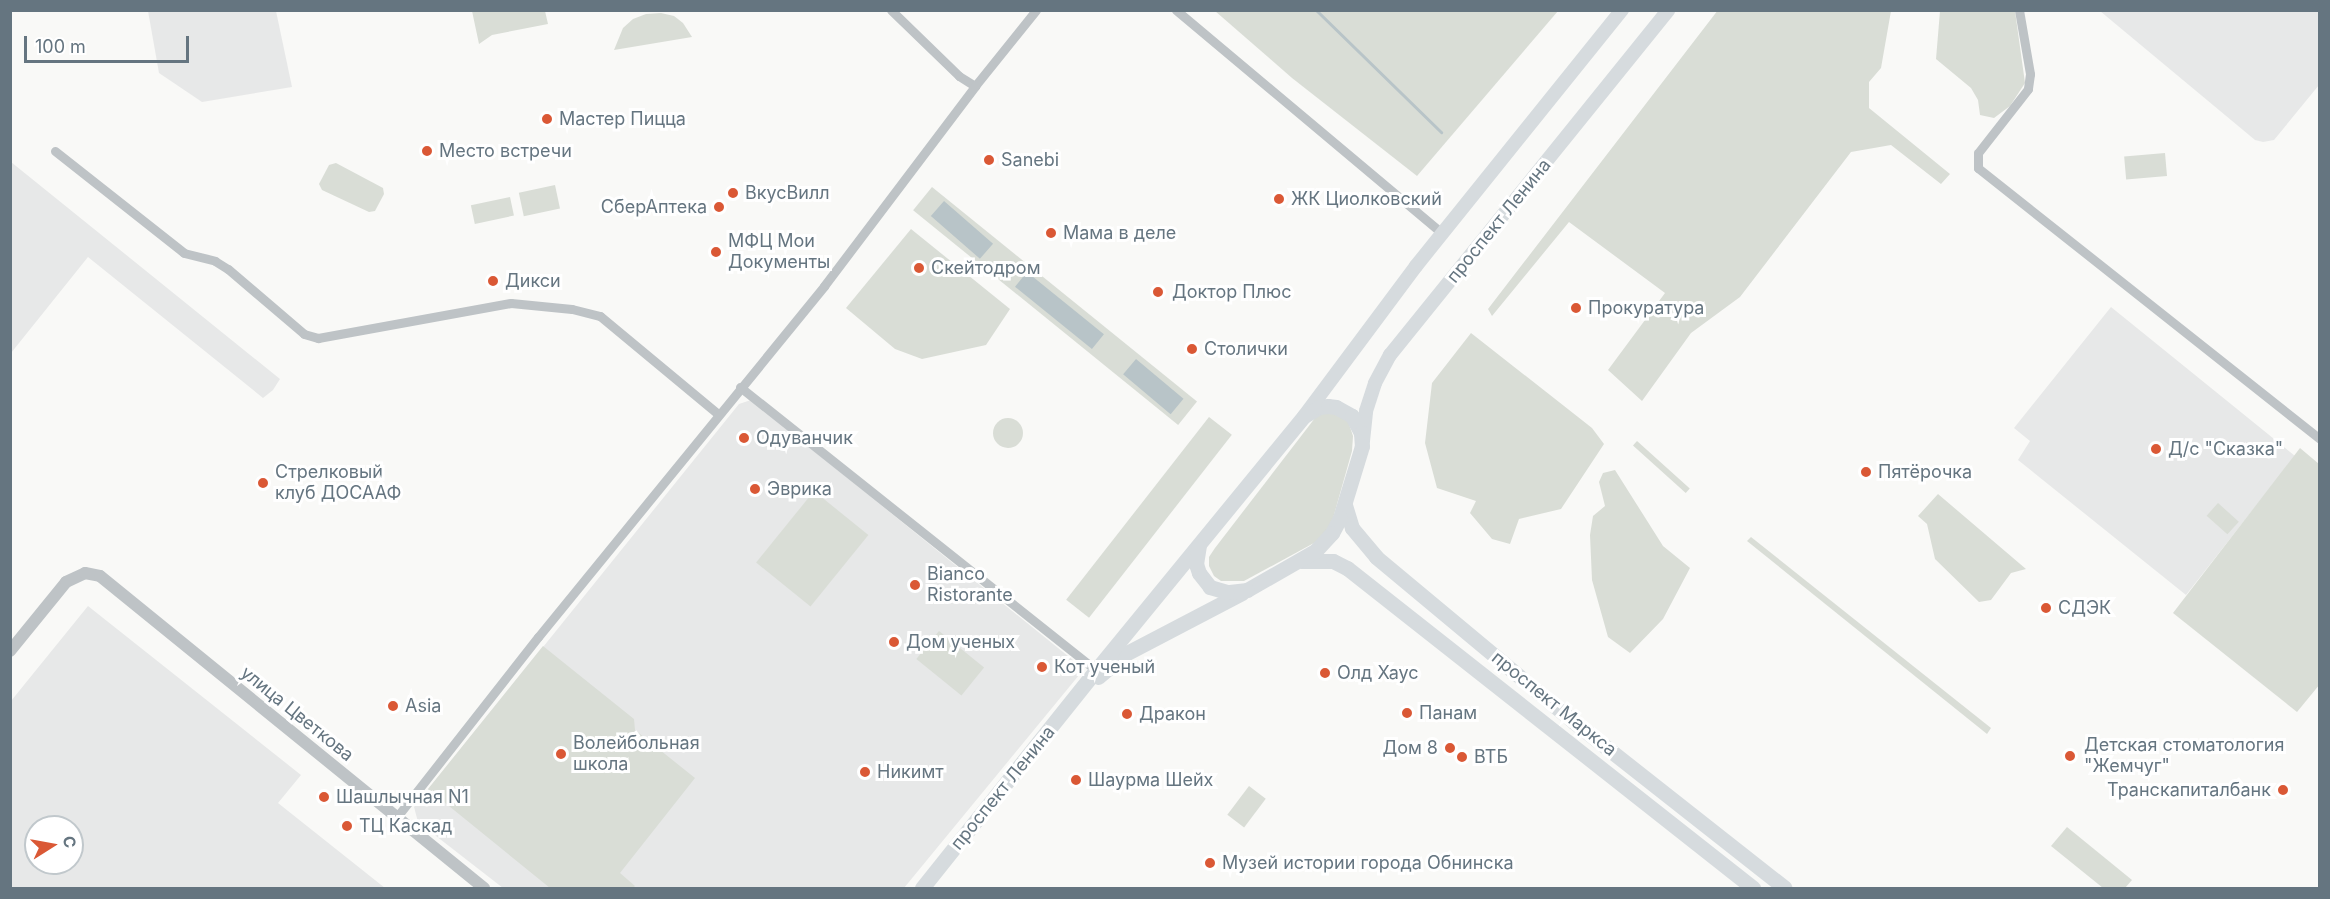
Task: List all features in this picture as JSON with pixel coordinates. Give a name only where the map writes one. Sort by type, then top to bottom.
[{"type":"main road","name":"проспект Ленина","points":[[922,888],[1096,670],[1304,416],[1442,233],[1622,10]]},
{"type":"main road","name":"проспект Ленина","points":[[1362,446],[1369,402],[1381,370],[1390,355],[1668,10]]},
{"type":"main road","points":[[1301,561],[1332,533],[1345,502],[1362,446],[1357,424],[1345,411],[1328,406],[1319,407],[1304,416]]},
{"type":"main road","name":"проспект Маркса","points":[[1345,502],[1352,528],[1376,557],[1574,722],[1785,888]]},
{"type":"main road","points":[[1199,546],[1196,564],[1199,573],[1210,587],[1227,592],[1247,590]]},
{"type":"main road","points":[[1358,577],[1376,557]]},
{"type":"main road","name":"проспект Ленина","points":[[1083,688],[1127,653],[1301,561]]},
{"type":"main road","name":"проспект Маркса","points":[[1301,561],[1333,561],[1358,577],[1753,888]]},
{"type":"street","points":[[891,10],[959,76],[975,86]]},
{"type":"street","points":[[396,818],[718,414],[824,286],[975,86],[1036,10]]},
{"type":"street","points":[[1176,10],[1442,233]]},
{"type":"street","points":[[2019,10],[2030,74],[2028,89],[1978,153],[1978,168],[2319,439]]},
{"type":"street","points":[[55,151],[184,253],[215,261],[228,269],[304,334],[318,338],[511,303],[572,309],[600,316],[718,414]]},
{"type":"street","points":[[740,387],[1096,670]]},
{"type":"street","name":"улица Цветкова","points":[[10,651],[66,582],[85,573],[100,576],[484,888]]},
{"type":"shaded area","points":[[1718,10],[1891,11],[1881,68],[1869,82],[1869,108],[1950,174],[1941,184],[1891,145],[1851,152],[1740,297],[1691,333],[1642,401],[1608,370],[1665,293],[1569,222],[1492,316],[1488,309]]},
{"type":"shaded area","points":[[148,11],[276,11],[292,87],[202,102],[159,73]]},
{"type":"shaded area","points":[[472,11],[545,11],[548,24],[492,35],[479,44]]},
{"type":"shaded area","points":[[1215,11],[1558,11],[1417,176],[1292,78]]},
{"type":"shaded area","points":[[1940,11],[2015,11],[2025,83],[2010,106],[1994,118],[1980,115],[1978,100],[1971,88],[1936,59]]},
{"type":"shaded area","points":[[2100,11],[2319,11],[2319,85],[2274,140],[2263,142],[2255,140]]},
{"type":"shaded area","points":[[661,13],[674,16],[683,23],[692,37],[614,50],[623,28],[633,19],[646,14]]},
{"type":"shaded area","points":[[2165,153],[2167,176],[2126,179],[2124,157]]},
{"type":"shaded area","points":[[11,162],[280,379],[273,390],[263,398],[88,257],[11,353]]},
{"type":"shaded area","points":[[336,163],[383,188],[384,194],[375,211],[369,212],[322,190],[319,184],[329,165]]},
{"type":"shaded area","points":[[555,185],[560,208],[524,216],[519,193]]},
{"type":"shaded area","points":[[932,187],[1197,402],[1178,425],[913,210]]},
{"type":"shaded area","points":[[510,197],[514,216],[475,224],[471,205]]},
{"type":"shaded area","points":[[944,201],[993,244],[980,259],[931,216]]},
{"type":"shaded area","name":"Скейтодром","points":[[911,229],[1010,309],[986,345],[922,359],[895,349],[846,308]]},
{"type":"shaded area","points":[[1027,272],[1104,334],[1092,349],[1015,287]]},
{"type":"shaded area","name":"Д/с \"Сказка\"","points":[[2111,307],[2295,456],[2186,595],[2018,460],[2030,441],[2014,428]]},
{"type":"shaded area","points":[[1471,333],[1592,428],[1604,444],[1561,509],[1519,519],[1510,544],[1492,539],[1470,513],[1476,501],[1437,488],[1425,443],[1432,383]]},
{"type":"shaded area","points":[[1136,359],[1183,399],[1171,414],[1123,374]]},
{"type":"shaded area","points":[[751,400],[1084,669],[904,888],[503,888],[418,822],[414,807],[739,404]]},
{"type":"shaded area","points":[[1334,413],[1348,421],[1353,436],[1352,451],[1330,529],[1314,543],[1244,581],[1221,581],[1214,576],[1209,566],[1209,557],[1215,548],[1315,418],[1321,414]]},
{"type":"shaded area","points":[[1209,417],[1232,435],[1089,618],[1066,600]]},
{"type":"shaded area","points":[[1008,418],[1014,419],[1022,427],[1022,439],[1014,447],[1008,448],[1002,447],[994,439],[993,433],[994,427],[1002,419]]},
{"type":"shaded area","points":[[1637,441],[1690,489],[1686,493],[1633,445]]},
{"type":"shaded area","points":[[2300,448],[2319,464],[2320,684],[2297,712],[2173,613]]},
{"type":"shaded area","points":[[1615,470],[1663,546],[1690,568],[1663,619],[1630,653],[1608,637],[1592,580],[1590,535],[1593,516],[1605,506],[1599,482],[1603,473]]},
{"type":"shaded area","points":[[814,491],[868,535],[811,607],[756,562]]},
{"type":"shaded area","points":[[1938,494],[2026,569],[2011,573],[1991,600],[1979,602],[1935,559],[1927,524],[1918,516]]},
{"type":"shaded area","points":[[2218,503],[2239,522],[2227,534],[2207,516]]},
{"type":"shaded area","points":[[1751,537],[1991,728],[1987,734],[1747,541]]},
{"type":"shaded area","points":[[88,606],[301,775],[278,803],[385,888],[11,888],[11,701]]},
{"type":"shaded area","points":[[939,631],[984,668],[961,695],[916,659]]},
{"type":"shaded area","name":"Волейбольная школа","points":[[543,646],[634,719],[635,730],[695,778],[620,873],[635,886],[633,888],[550,888],[428,789]]},
{"type":"shaded area","points":[[1249,786],[1266,799],[1244,827],[1227,815]]},
{"type":"shaded area","points":[[2067,827],[2132,880],[2125,888],[2103,888],[2051,846]]},
{"type":"waterway","points":[[1316,10],[1441,132]]},
{"type":"place","name":"Мастер Пицца","points":[[547,119]]},
{"type":"place","name":"Место встречи","points":[[427,151]]},
{"type":"place","name":"Sanebi","points":[[989,160]]},
{"type":"place","name":"ВкусВилл","points":[[733,193]]},
{"type":"place","name":"ЖК Циолковский","points":[[1279,199]]},
{"type":"place","name":"СберАптека","points":[[719,207]]},
{"type":"place","name":"Мама в деле","points":[[1051,233]]},
{"type":"place","name":"МФЦ Мои Документы","points":[[716,252]]},
{"type":"place","name":"Скейтодром","points":[[919,268]]},
{"type":"place","name":"Дикси","points":[[493,281]]},
{"type":"place","name":"Доктор Плюс","points":[[1158,292]]},
{"type":"place","name":"Прокуратура","points":[[1576,308]]},
{"type":"place","name":"Столички","points":[[1192,349]]},
{"type":"place","name":"Одуванчик","points":[[744,438]]},
{"type":"place","name":"Д/с \"Сказка\"","points":[[2156,449]]},
{"type":"place","name":"Пятёрочка","points":[[1866,472]]},
{"type":"place","name":"Стрелковый клуб ДОСААФ","points":[[263,483]]},
{"type":"place","name":"Эврика","points":[[755,489]]},
{"type":"place","name":"Bianco Ristorante","points":[[915,585]]},
{"type":"place","name":"СДЭК","points":[[2046,608]]},
{"type":"place","name":"Дом ученых","points":[[894,642]]},
{"type":"place","name":"Кот ученый","points":[[1042,667]]},
{"type":"place","name":"Олд Хаус","points":[[1325,673]]},
{"type":"place","name":"Asia","points":[[393,706]]},
{"type":"place","name":"Панам","points":[[1407,713]]},
{"type":"place","name":"Дракон","points":[[1127,714]]},
{"type":"place","name":"Дом 8","points":[[1450,748]]},
{"type":"place","name":"Волейбольная школа","points":[[561,754]]},
{"type":"place","name":"Детская стоматология \"Жемчуг\"","points":[[2070,756]]},
{"type":"place","name":"ВТБ","points":[[1462,757]]},
{"type":"place","name":"Никимт","points":[[865,772]]},
{"type":"place","name":"Шаурма Шейх","points":[[1076,780]]},
{"type":"place","name":"Транскапиталбанк","points":[[2283,790]]},
{"type":"place","name":"Шашлычная N1","points":[[324,797]]},
{"type":"place","name":"ТЦ Каскад","points":[[347,826]]},
{"type":"place","name":"Музей истории города Обнинска","points":[[1210,863]]}]
